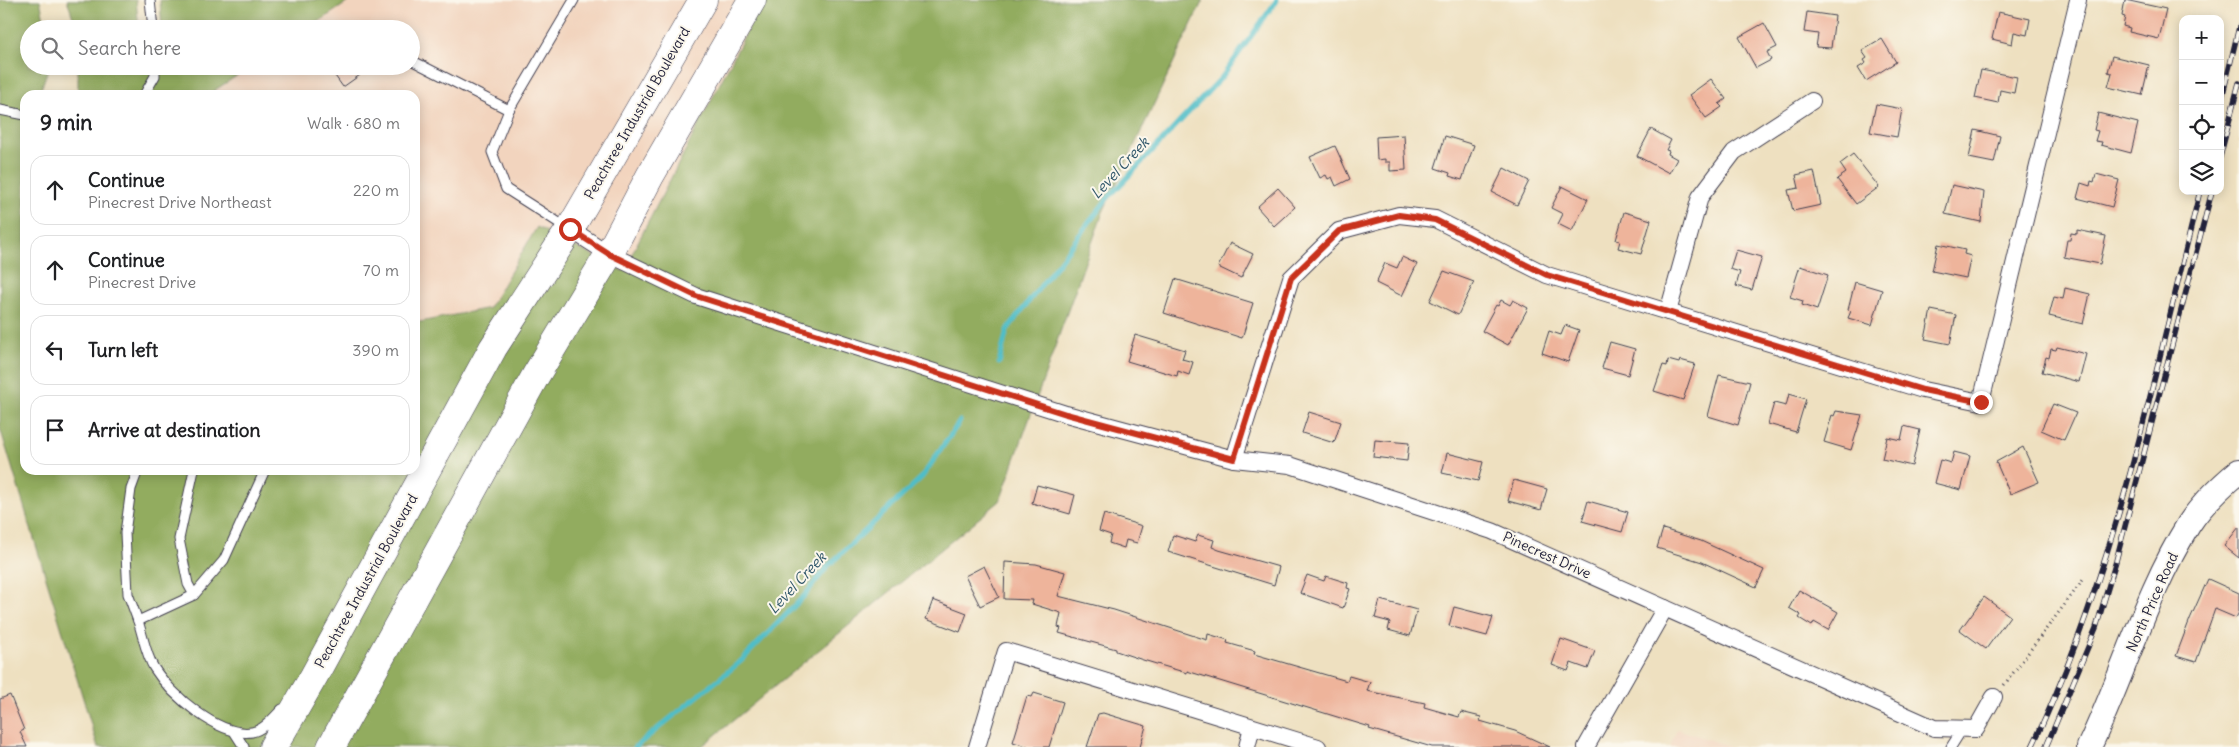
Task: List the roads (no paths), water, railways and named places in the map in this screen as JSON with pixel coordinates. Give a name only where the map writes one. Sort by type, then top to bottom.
[{"type":"highway","name":"Peachtree Industrial Boulevard","points":[[272,747],[306,689],[493,348],[570,229],[702,0]]},
{"type":"highway","points":[[331,747],[536,375],[609,254],[650,176],[752,0]]},
{"type":"street","points":[[1234,459],[1291,278],[1339,231],[1399,215],[1435,220],[1547,275],[1923,390],[1981,402],[2078,0]]},
{"type":"street","points":[[1668,312],[1700,197],[1734,152],[1812,101]]},
{"type":"street","name":"Pinecrest Drive","points":[[570,229],[609,254],[696,296],[1066,414],[1234,459],[1290,465],[1492,531],[1934,728],[1976,729],[1994,698]]},
{"type":"street","name":"North Price Road","points":[[2088,747],[2166,568],[2186,530],[2221,487],[2239,471]]},
{"type":"street","points":[[1586,747],[1665,608]]},
{"type":"street","points":[[977,747],[1006,650],[1318,747]]},
{"type":"street","points":[[1247,747],[1252,728]]},
{"type":"lane","points":[[150,0],[152,20]]},
{"type":"lane","points":[[570,229],[506,189],[492,152],[509,110],[574,0]]},
{"type":"lane","points":[[420,65],[509,110]]},
{"type":"lane","points":[[147,90],[155,75]]},
{"type":"lane","points":[[0,110],[20,114]]},
{"type":"lane","points":[[136,475],[131,489],[125,533],[128,594],[154,667],[172,692],[195,712],[235,733],[244,747]]},
{"type":"lane","points":[[193,475],[179,539],[188,584],[194,596]]},
{"type":"lane","points":[[138,621],[194,596],[224,560],[263,475]]},
{"type":"lane","points":[[235,733],[258,730],[306,689]]},
{"type":"lane","points":[[1951,747],[1963,728]]},
{"type":"waterway","name":"Level Creek","points":[[999,363],[1007,330],[1107,199],[1222,77],[1277,0]]},
{"type":"waterway","name":"Level Creek","points":[[635,747],[741,661],[805,595],[828,566],[922,477],[960,421]]},
{"type":"railway","points":[[2220,105],[2239,27]]},
{"type":"railway","points":[[2222,150],[2239,83]]},
{"type":"railway","points":[[2032,747],[2061,681],[2087,613],[2110,544],[2130,474],[2199,195]]},
{"type":"railway","points":[[2046,747],[2096,628],[2116,561],[2211,195]]}]
